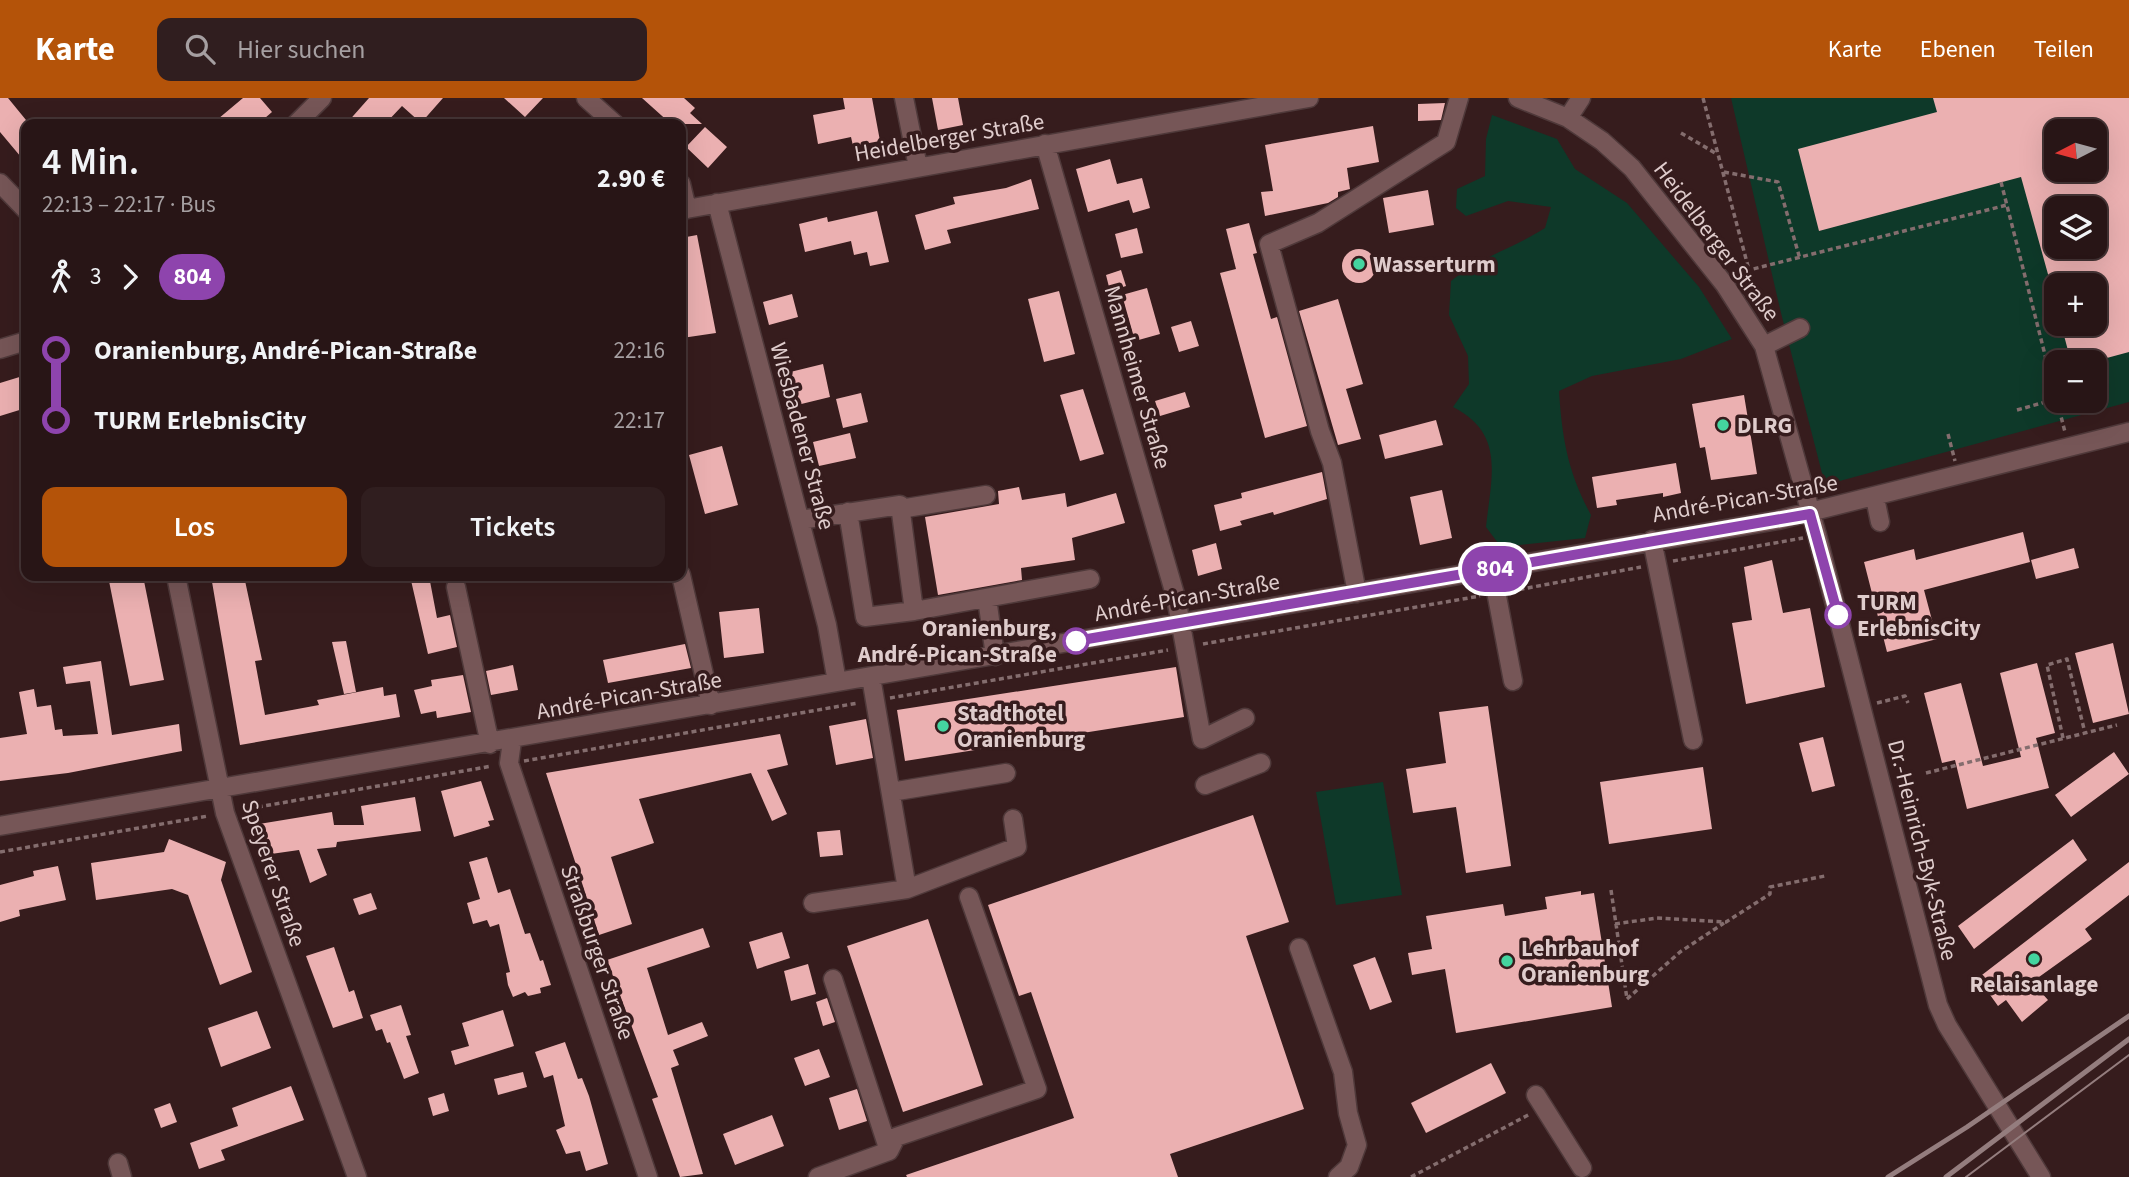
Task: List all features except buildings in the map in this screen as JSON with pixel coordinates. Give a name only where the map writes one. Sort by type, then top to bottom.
[{"type":"street","points":[[301,119],[322,98]]},
{"type":"street","points":[[586,98],[609,119]]},
{"type":"street","points":[[904,98],[918,167]]},
{"type":"street","name":"Heidelberger Straße","points":[[686,209],[1309,98]]},
{"type":"street","points":[[1357,593],[1332,463],[1320,431],[1269,244],[1318,223],[1446,142],[1459,98]]},
{"type":"street","name":"Heidelberger Straße","points":[[1518,98],[1568,117],[1602,141],[1632,168],[1725,285],[1764,346],[1810,514]]},
{"type":"street","points":[[1568,117],[1581,98]]},
{"type":"street","name":"Mannheimer Straße","points":[[1045,144],[1182,623],[1202,739],[1245,718]]},
{"type":"street","points":[[0,183],[21,205]]},
{"type":"street","name":"Wiesbadener Straße","points":[[717,203],[827,625],[837,682]]},
{"type":"street","points":[[1764,346],[1800,328]]},
{"type":"street","points":[[0,349],[21,343]]},
{"type":"street","name":"André-Pican-Straße","points":[[0,827],[512,741],[837,682],[1810,514],[2129,432]]},
{"type":"street","points":[[900,509],[986,495]]},
{"type":"street","points":[[1875,498],[1880,522]]},
{"type":"street","points":[[800,520],[900,505],[914,611]]},
{"type":"street","points":[[848,512],[865,617],[914,611],[1090,579]]},
{"type":"street","name":"Dr.-Heinrich-Byk-Straße","points":[[1810,514],[1938,1005],[1947,1025],[2041,1177]]},
{"type":"street","points":[[1652,540],[1693,740]]},
{"type":"street","points":[[1492,570],[1513,681]]},
{"type":"street","name":"Speyerer Straße","points":[[177,581],[225,813],[357,1177]]},
{"type":"street","points":[[682,581],[712,705]]},
{"type":"street","points":[[456,587],[489,744]]},
{"type":"street","points":[[987,597],[995,656]]},
{"type":"street","points":[[871,677],[907,889]]},
{"type":"street","name":"Straßburger Straße","points":[[512,741],[509,763],[648,1177]]},
{"type":"street","points":[[1205,785],[1261,763]]},
{"type":"street","points":[[891,792],[1006,772]]},
{"type":"street","points":[[813,903],[907,889],[1017,848],[1013,819]]},
{"type":"street","points":[[818,1177],[889,1151],[896,1137],[1037,1090],[969,897]]},
{"type":"street","points":[[1299,948],[1343,1072],[1348,1113],[1357,1145],[1349,1167],[1338,1177]]},
{"type":"street","points":[[834,979],[889,1151]]},
{"type":"street","points":[[1539,1101],[1582,1168]]},
{"type":"path","points":[[1703,98],[1749,270]]},
{"type":"path","points":[[1681,133],[1719,155]]},
{"type":"path","points":[[1723,172],[1778,182],[1800,259]]},
{"type":"path","points":[[2001,183],[2044,352]]},
{"type":"path","points":[[1725,285],[1749,270],[2007,205]]},
{"type":"path","points":[[2017,410],[2044,403]]},
{"type":"path","points":[[2060,413],[2069,447]]},
{"type":"path","points":[[1948,434],[1959,476]]},
{"type":"path","points":[[1664,563],[1805,537]]},
{"type":"path","points":[[1499,593],[1647,566]]},
{"type":"path","points":[[1203,643],[1491,594]]},
{"type":"path","points":[[519,762],[1174,649]]},
{"type":"path","points":[[2063,738],[2046,665],[2067,659],[2085,733]]},
{"type":"path","points":[[1862,707],[1905,696],[1908,703]]},
{"type":"path","points":[[1926,773],[2117,725]]},
{"type":"path","points":[[235,811],[500,765]]},
{"type":"path","points":[[0,852],[217,814]]},
{"type":"path","points":[[1611,890],[1626,999],[1681,952],[1770,894],[1770,887],[1825,876]]},
{"type":"path","points":[[1615,924],[1657,918],[1726,922]]},
{"type":"path","points":[[1411,1177],[1539,1101]]},
{"type":"green space","points":[[1731,98],[2129,98],[2129,402],[2107,408],[2107,350],[2044,350],[2044,413],[2089,413],[1825,485],[1781,313]]},
{"type":"green space","points":[[1492,115],[1557,139],[1575,169],[1627,203],[1699,287],[1732,339],[1681,359],[1592,376],[1559,391],[1568,455],[1577,485],[1591,515],[1585,538],[1501,547],[1486,527],[1492,474],[1488,444],[1481,430],[1470,418],[1453,407],[1469,384],[1468,356],[1449,315],[1451,281],[1474,265],[1545,228],[1551,207],[1508,201],[1466,216],[1456,208],[1457,189],[1485,176],[1486,139]]},
{"type":"green space","points":[[1383,782],[1402,895],[1336,905],[1316,792]]},
{"type":"tram line","points":[[1966,1177],[2129,1055]]},
{"type":"railway","points":[[1888,1177],[1967,1127],[2129,1016]]},
{"type":"railway","points":[[1946,1177],[2129,1039]]},
{"type":"bus line","name":"804","points":[[1076,641],[1810,514],[1838,615]]},
{"type":"place","name":"Wasserturm","points":[[1359,264]]},
{"type":"place","name":"DLRG","points":[[1723,425]]},
{"type":"place","name":"TURM ErlebnisCity","points":[[1838,615]]},
{"type":"place","name":"Oranienburg, André-Pican-Straße","points":[[1076,641]]},
{"type":"place","name":"Stadthotel Oranienburg","points":[[943,726]]},
{"type":"place","name":"Relaisanlage","points":[[2034,959]]},
{"type":"place","name":"Lehrbauhof Oranienburg","points":[[1507,961]]}]
